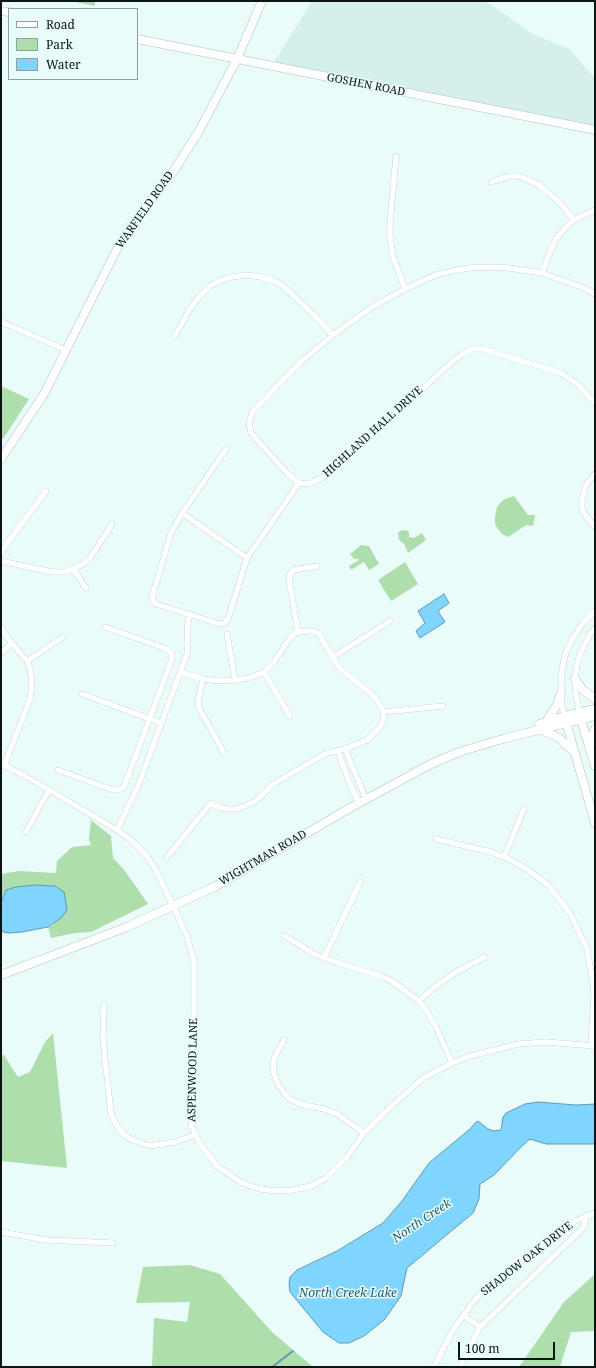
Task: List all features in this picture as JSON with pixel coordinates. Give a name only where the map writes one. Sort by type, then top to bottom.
[{"type":"street","name":"WARFIELD ROAD","points":[[1,459],[44,394],[119,245],[134,222],[175,169],[192,142],[237,59],[262,1]]},
{"type":"street","name":"GOSHEN ROAD","points":[[138,39],[595,130]]},
{"type":"street","points":[[396,156],[390,236],[393,257],[405,289]]},
{"type":"street","points":[[491,182],[508,176],[518,176],[526,179],[539,185],[549,193],[562,205],[574,220]]},
{"type":"street","points":[[542,273],[556,239],[565,228],[574,220],[595,210]]},
{"type":"street","points":[[226,449],[182,514],[171,533],[152,597],[156,604],[220,624],[225,623],[228,619],[248,558],[299,483],[288,474],[251,433],[249,423],[253,411],[304,359],[333,335],[372,307],[405,289],[436,275],[452,271],[469,268],[490,267],[542,273],[584,288],[595,294]]},
{"type":"street","points":[[175,336],[191,307],[210,286],[231,277],[246,275],[274,281],[282,286],[314,315],[333,335]]},
{"type":"street","points":[[1,322],[66,350]]},
{"type":"street","name":"HIGHLAND HALL DRIVE","points":[[299,483],[314,483],[334,469],[453,361],[472,349],[483,349],[561,373],[576,382],[595,403]]},
{"type":"street","points":[[595,474],[586,485],[582,500],[582,508],[585,515],[595,527]]},
{"type":"street","points":[[1,554],[5,546],[46,490]]},
{"type":"street","points":[[182,514],[248,558]]},
{"type":"street","points":[[1,561],[52,572],[63,572],[73,569],[84,564],[90,558],[112,524]]},
{"type":"street","points":[[298,632],[289,580],[290,574],[293,570],[317,566]]},
{"type":"street","points":[[73,569],[86,588]]},
{"type":"street","points":[[595,611],[583,623],[566,652],[562,670],[561,693],[565,719],[595,824]]},
{"type":"street","points":[[117,830],[138,786],[180,672],[188,648],[187,628],[190,614]]},
{"type":"street","points":[[333,657],[390,621]]},
{"type":"street","points":[[1,627],[26,660],[31,674],[32,683],[30,699],[3,765]]},
{"type":"street","points":[[58,770],[113,790],[119,790],[124,787],[172,659],[172,654],[167,649],[105,627]]},
{"type":"street","points":[[595,628],[590,634],[580,654],[575,679],[580,716],[595,766]]},
{"type":"street","points":[[167,857],[211,803],[228,809],[246,806],[262,796],[272,785],[319,757],[367,740],[375,733],[383,721],[384,712],[375,697],[338,666],[319,634],[313,632],[298,632],[289,639],[274,662],[264,672],[249,678],[218,681],[203,679],[180,672]]},
{"type":"street","points":[[226,634],[235,680]]},
{"type":"street","points":[[26,660],[63,637]]},
{"type":"street","points":[[1,653],[12,643]]},
{"type":"street","points":[[264,672],[290,716]]},
{"type":"street","points":[[203,679],[198,702],[199,708],[224,753]]},
{"type":"street","points":[[575,679],[583,690],[595,699]]},
{"type":"street","points":[[561,693],[556,708],[543,726],[574,752]]},
{"type":"street","points":[[82,694],[161,723]]},
{"type":"street","points":[[384,712],[443,706]]},
{"type":"street","name":"WIGHTMAN ROAD","points":[[580,716],[595,709]]},
{"type":"street","name":"WIGHTMAN ROAD","points":[[1,975],[127,927],[216,886],[363,801],[435,762],[459,752],[521,734],[530,727],[543,726],[580,716],[595,716]]},
{"type":"street","points":[[590,749],[595,729]]},
{"type":"street","points":[[345,749],[363,801]]},
{"type":"street","points":[[338,751],[349,782],[363,801]]},
{"type":"street","name":"ASPENWOOD LANE","points":[[3,765],[117,830],[131,840],[146,855],[156,870],[187,936],[194,962],[194,1012],[190,1116],[192,1127],[195,1135],[217,1166],[242,1183],[260,1189],[277,1192],[312,1186],[326,1178],[347,1157],[364,1133],[423,1078],[452,1063],[492,1049],[518,1044],[546,1042],[593,1046]]},
{"type":"street","points":[[26,832],[49,790]]},
{"type":"street","points":[[504,857],[524,809]]},
{"type":"street","points":[[436,839],[491,852],[528,870],[548,885],[570,913],[587,949],[593,982],[593,1046]]},
{"type":"street","points":[[324,958],[360,882]]},
{"type":"street","points":[[285,936],[314,954],[392,981],[419,1001],[436,1027],[452,1063]]},
{"type":"street","points":[[419,1001],[432,989],[456,972],[485,957]]},
{"type":"street","points":[[104,1005],[103,1040],[111,1114],[117,1126],[123,1134],[132,1140],[150,1146],[171,1143],[195,1135]]},
{"type":"street","points":[[284,1040],[275,1056],[273,1064],[274,1073],[278,1084],[284,1093],[290,1099],[300,1104],[337,1114],[364,1133]]},
{"type":"street","name":"SHADOW OAK DRIVE","points":[[434,1367],[451,1333],[473,1302],[494,1282],[562,1229],[586,1216],[595,1213]]},
{"type":"street","name":"SHADOW OAK DRIVE","points":[[460,1367],[480,1327],[584,1227],[586,1216]]},
{"type":"street","points":[[1,1232],[46,1240],[113,1243]]},
{"type":"street","points":[[463,1315],[480,1327]]},
{"type":"shaded area","points":[[312,1],[486,1],[531,33],[569,49],[595,78],[595,117],[593,127],[273,64]]},
{"type":"green space","points":[[70,1],[95,1],[95,6]]},
{"type":"green space","points":[[1,386],[29,399],[3,439],[1,438]]},
{"type":"green space","points":[[514,496],[528,515],[535,515],[533,526],[526,525],[508,537],[502,534],[498,529],[495,524],[495,517],[497,507],[501,502]]},
{"type":"green space","points":[[406,530],[409,532],[409,537],[414,538],[422,533],[426,540],[408,553],[404,544],[399,540],[398,533]]},
{"type":"green space","points":[[361,545],[369,546],[379,564],[369,570],[364,562],[351,570],[349,566],[359,560],[354,559],[350,554]]},
{"type":"green space","points":[[405,562],[418,584],[391,601],[378,580]]},
{"type":"green space","points":[[91,820],[111,836],[113,858],[125,871],[148,904],[91,932],[75,933],[51,938],[48,927],[53,925],[55,886],[35,885],[16,887],[6,890],[1,903],[1,874],[19,871],[56,873],[57,861],[72,847],[91,845],[89,839]]},
{"type":"green space","points":[[53,1033],[67,1168],[1,1161],[1,1055],[4,1055],[18,1077],[30,1072],[45,1042]]},
{"type":"green space","points":[[190,1265],[220,1274],[272,1332],[313,1367],[152,1367],[154,1318],[187,1322],[190,1302],[136,1303],[143,1267]]},
{"type":"green space","points":[[595,1274],[595,1331],[571,1332],[560,1367],[519,1367],[564,1302]]},
{"type":"water","points":[[444,594],[449,603],[438,611],[445,622],[420,638],[416,631],[425,623],[418,611]]},
{"type":"water","points":[[35,885],[55,886],[64,892],[67,910],[61,918],[48,927],[22,932],[3,932],[1,928],[1,903],[6,890],[16,887]]},
{"type":"water","name":"North Creek Lake","points":[[538,1102],[576,1105],[595,1104],[595,1144],[546,1144],[530,1139],[494,1175],[480,1184],[479,1199],[473,1213],[407,1268],[401,1296],[384,1320],[364,1336],[349,1343],[339,1343],[323,1332],[290,1292],[290,1277],[297,1270],[337,1251],[383,1223],[402,1201],[429,1163],[470,1129],[475,1123],[478,1121],[488,1129],[494,1131],[501,1130],[503,1117],[506,1113],[525,1104]]},
{"type":"waterway","name":"North Creek","points":[[272,1367],[293,1351]]}]
